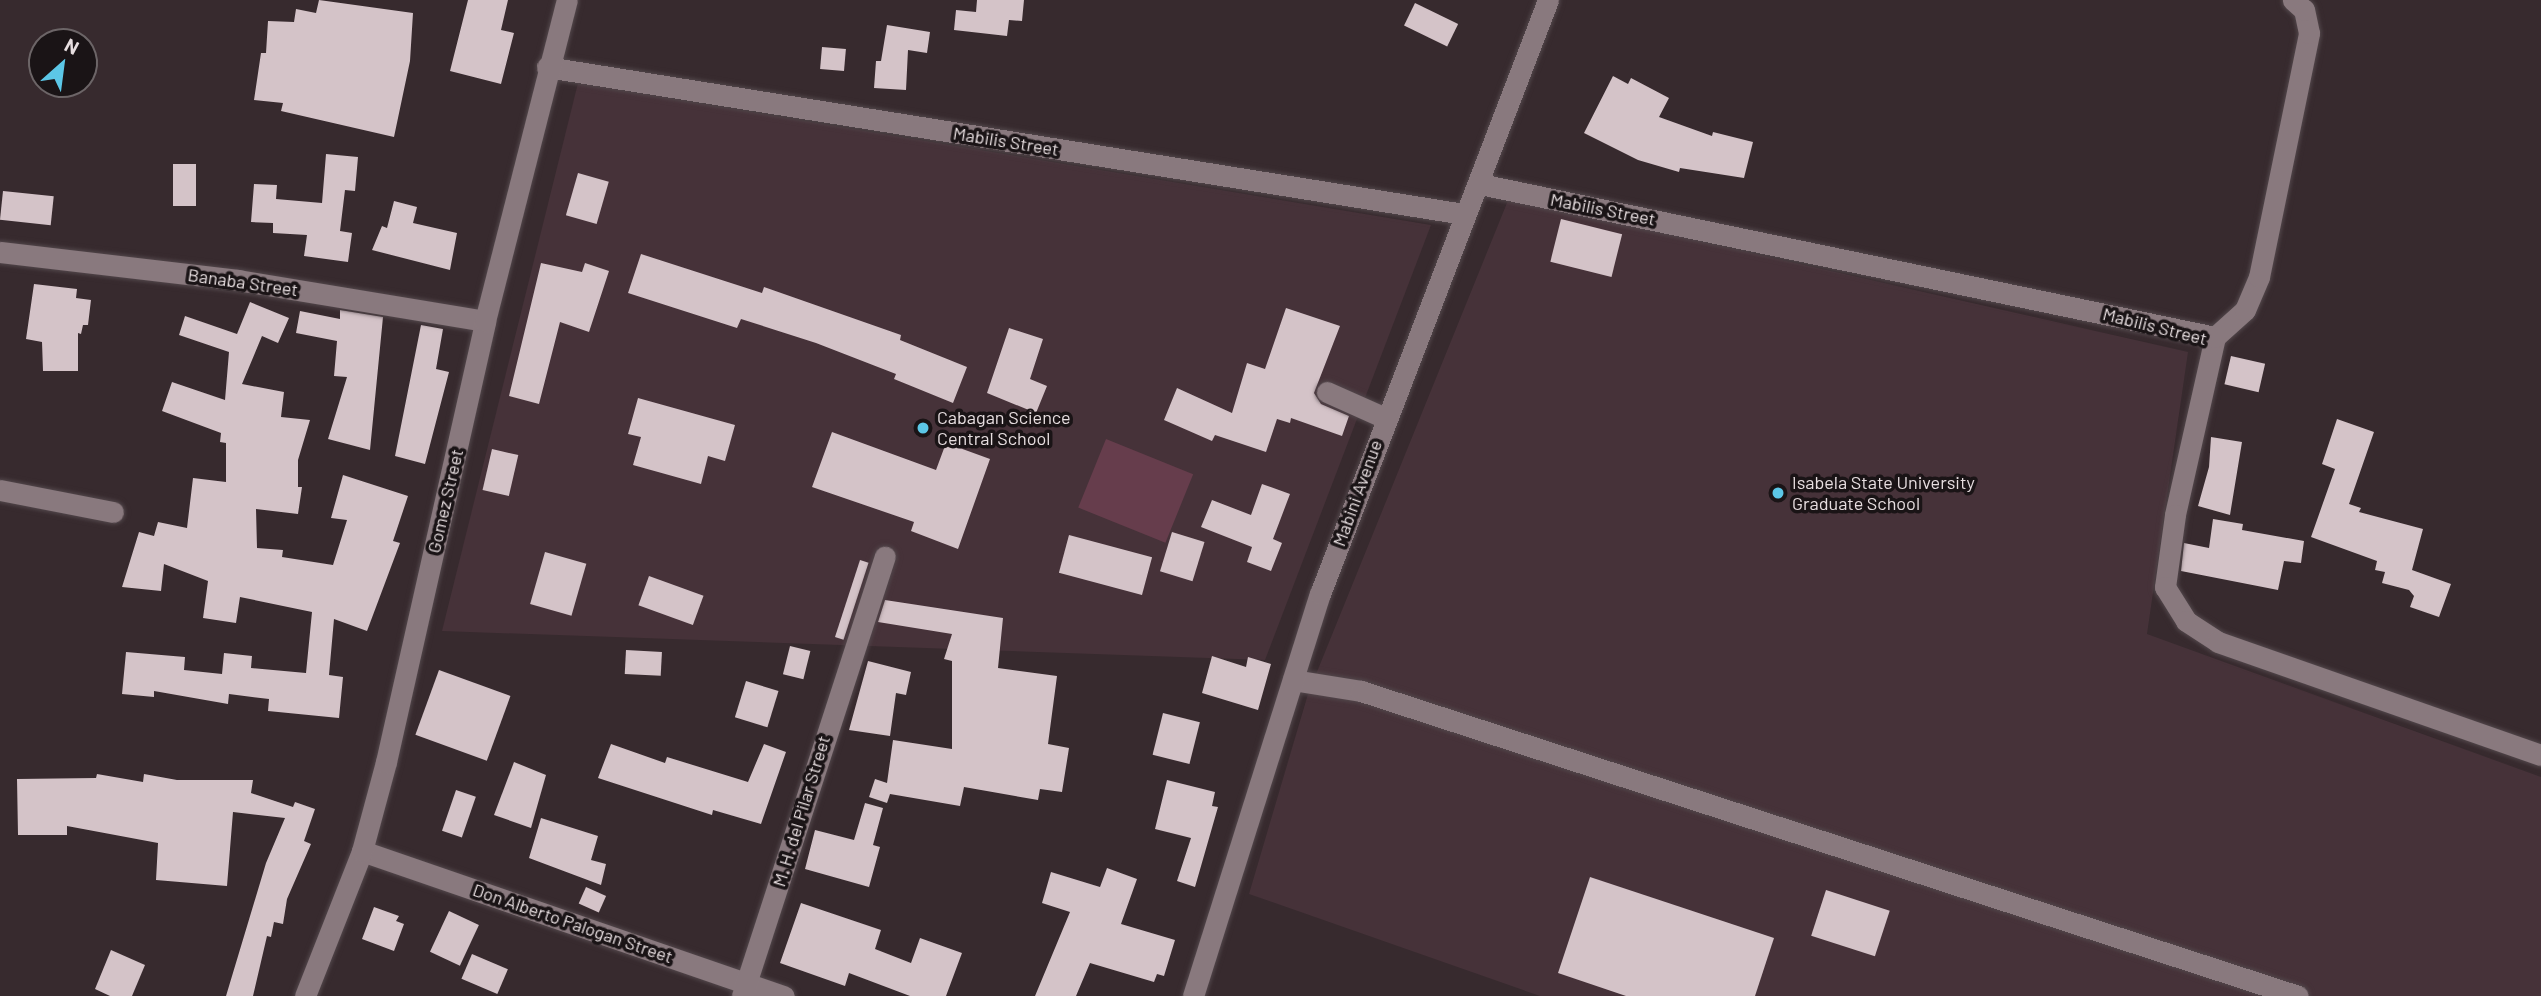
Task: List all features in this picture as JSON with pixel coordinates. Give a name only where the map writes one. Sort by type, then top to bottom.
[{"type":"street","name":"Gomez Street","points":[[305,996],[362,851],[485,321],[547,67],[567,0]]},
{"type":"street","name":"Mabini Avenue","points":[[1193,996],[1293,680],[1385,418],[1464,214],[1480,184],[1548,0]]},
{"type":"street","points":[[2215,337],[2245,310],[2259,277],[2309,33],[2304,10],[2293,0]]},
{"type":"street","name":"Mabilis Street","points":[[547,67],[1464,214]]},
{"type":"street","name":"Mabilis Street","points":[[1480,184],[2215,337],[2175,515],[2165,587],[2186,621],[2218,642],[2541,755]]},
{"type":"street","name":"Banaba Street","points":[[0,252],[238,280],[485,321]]},
{"type":"street","points":[[1327,392],[1385,418]]},
{"type":"street","points":[[0,490],[113,512]]},
{"type":"street","name":"M. H. del Pilar Street","points":[[745,989],[859,626],[885,557]]},
{"type":"street","points":[[1293,680],[1361,691],[2298,996]]},
{"type":"street","name":"Don Alberto Palogan Street","points":[[362,851],[745,989],[784,996]]},
{"type":"shaded area","name":"Cabagan Science Central School","points":[[578,83],[1431,225],[1265,660],[442,631]]},
{"type":"shaded area","name":"Isabela State University Graduate School","points":[[1509,198],[2188,352],[2147,634],[2541,777],[2541,996],[1540,996],[1249,894],[1308,694]]},
{"type":"shaded area","points":[[1106,439],[1193,474],[1165,543],[1078,508]]},
{"type":"building","points":[[319,0],[413,13],[410,61],[394,137],[281,111],[283,103],[254,100],[261,53],[266,53],[268,21],[294,22],[296,9],[316,13]]},
{"type":"building","points":[[468,0],[508,0],[501,30],[514,33],[501,84],[450,71]]},
{"type":"building","points":[[977,0],[1024,0],[1022,21],[1009,20],[1007,36],[954,30],[956,10],[976,12]]},
{"type":"building","points":[[1415,3],[1458,24],[1447,47],[1404,25]]},
{"type":"building","points":[[887,25],[930,32],[927,53],[908,50],[906,90],[874,88],[876,61],[881,61]]},
{"type":"building","points":[[822,47],[846,49],[844,71],[820,69]]},
{"type":"building","points":[[1613,76],[1628,84],[1631,78],[1669,98],[1659,117],[1712,136],[1713,132],[1753,142],[1744,178],[1680,168],[1679,172],[1638,160],[1584,133]]},
{"type":"building","points":[[326,154],[358,157],[355,191],[345,190],[340,231],[352,233],[348,262],[304,256],[307,235],[273,233],[273,223],[251,222],[254,184],[277,185],[276,199],[322,203]]},
{"type":"building","points":[[173,164],[196,164],[196,206],[173,206]]},
{"type":"building","points":[[578,173],[609,182],[597,224],[566,215]]},
{"type":"building","points":[[3,191],[54,196],[51,225],[0,220]]},
{"type":"building","points":[[394,201],[417,207],[413,223],[457,233],[450,270],[372,250],[382,226],[387,228]]},
{"type":"building","points":[[1561,219],[1622,234],[1611,277],[1550,262]]},
{"type":"building","points":[[641,254],[762,293],[764,287],[901,335],[900,340],[967,367],[953,403],[894,379],[896,374],[816,343],[741,319],[737,328],[628,293]]},
{"type":"building","points":[[541,263],[582,272],[585,263],[609,271],[589,332],[560,322],[539,404],[509,396]]},
{"type":"building","points":[[34,284],[77,289],[76,298],[91,300],[88,325],[83,325],[81,334],[78,333],[78,371],[43,371],[42,342],[26,339]]},
{"type":"building","points":[[250,302],[289,318],[278,343],[262,336],[242,384],[284,392],[281,417],[310,420],[298,460],[298,487],[302,487],[298,514],[256,509],[257,548],[283,550],[282,557],[333,565],[347,520],[331,518],[343,475],[408,496],[393,541],[400,543],[367,631],[334,619],[329,675],[343,677],[339,718],[268,711],[269,699],[229,694],[228,704],[154,691],[154,697],[122,694],[126,652],[185,657],[184,670],[222,674],[224,653],[252,656],[251,668],[306,673],[312,612],[240,597],[236,623],[203,618],[208,581],[164,564],[161,591],[122,587],[139,532],[154,536],[158,522],[187,528],[193,478],[226,482],[226,443],[220,442],[221,433],[162,411],[172,382],[225,400],[229,352],[179,335],[185,316],[237,334]]},
{"type":"building","points":[[1286,308],[1340,326],[1314,393],[1321,404],[1349,416],[1342,436],[1291,418],[1290,423],[1277,419],[1266,452],[1215,435],[1212,441],[1164,420],[1177,388],[1232,413],[1247,363],[1265,369]]},
{"type":"building","points":[[340,310],[383,317],[370,450],[328,439],[347,377],[334,376],[337,341],[296,333],[300,311],[340,319]]},
{"type":"building","points":[[421,325],[443,329],[436,369],[449,372],[425,464],[395,456]]},
{"type":"building","points":[[1009,328],[1043,339],[1030,379],[1047,386],[1036,413],[987,393]]},
{"type":"building","points":[[2231,356],[2265,364],[2259,392],[2224,384]]},
{"type":"building","points":[[638,398],[735,425],[725,461],[708,456],[701,484],[633,465],[641,437],[628,434]]},
{"type":"building","points":[[2337,419],[2374,432],[2349,504],[2361,508],[2359,512],[2423,529],[2412,570],[2451,584],[2439,617],[2410,607],[2414,596],[2409,590],[2382,583],[2385,572],[2375,570],[2377,561],[2311,537],[2335,469],[2322,464]]},
{"type":"building","points":[[832,432],[936,470],[946,443],[990,459],[958,549],[911,531],[914,522],[812,487]]},
{"type":"building","points":[[2211,437],[2242,442],[2230,515],[2198,506],[2209,467]]},
{"type":"building","points":[[492,449],[518,455],[509,496],[483,490]]},
{"type":"building","points":[[1262,484],[1290,494],[1273,539],[1282,543],[1271,571],[1247,562],[1252,547],[1201,527],[1212,500],[1251,515]]},
{"type":"building","points":[[2213,519],[2243,524],[2242,530],[2304,541],[2301,563],[2284,561],[2278,590],[2181,571],[2184,543],[2209,548]]},
{"type":"building","points":[[1172,532],[1205,542],[1193,581],[1160,571]]},
{"type":"building","points":[[1069,535],[1152,557],[1142,595],[1059,573]]},
{"type":"building","points":[[545,552],[586,564],[571,616],[530,604]]},
{"type":"building","points":[[860,560],[869,563],[844,640],[835,637]]},
{"type":"building","points":[[649,576],[704,596],[693,625],[638,605]]},
{"type":"building","points":[[885,600],[1003,618],[998,668],[1057,676],[1048,744],[1069,748],[1062,792],[1040,789],[1038,800],[964,787],[960,806],[890,794],[887,803],[869,797],[875,779],[887,783],[893,740],[952,749],[952,661],[944,659],[952,634],[878,622]]},
{"type":"building","points":[[790,646],[810,651],[803,679],[783,674]]},
{"type":"building","points":[[626,650],[662,652],[661,676],[625,674]]},
{"type":"building","points":[[1212,656],[1246,667],[1248,657],[1271,664],[1258,710],[1202,693]]},
{"type":"building","points":[[868,661],[911,672],[906,695],[896,693],[890,736],[849,730]]},
{"type":"building","points":[[439,670],[510,696],[487,761],[415,735]]},
{"type":"building","points":[[746,681],[779,691],[767,727],[735,717]]},
{"type":"building","points":[[1163,713],[1200,722],[1189,764],[1153,755]]},
{"type":"building","points":[[611,744],[665,763],[667,757],[748,782],[764,744],[786,752],[761,824],[713,810],[712,815],[598,778]]},
{"type":"building","points":[[514,762],[546,775],[531,828],[494,815]]},
{"type":"building","points":[[97,774],[143,782],[144,774],[177,780],[253,780],[251,793],[293,807],[295,802],[315,809],[304,841],[311,844],[287,899],[283,924],[274,922],[271,937],[267,936],[253,996],[226,996],[266,863],[285,818],[233,812],[227,886],[156,880],[158,843],[67,826],[67,835],[18,835],[17,779],[96,778]]},
{"type":"building","points":[[1167,780],[1215,792],[1212,806],[1218,807],[1195,887],[1177,881],[1191,838],[1155,829]]},
{"type":"building","points":[[456,790],[476,797],[462,837],[442,831]]},
{"type":"building","points":[[865,803],[883,808],[873,845],[880,847],[869,887],[805,869],[815,830],[854,840]]},
{"type":"building","points":[[541,818],[598,836],[591,860],[606,864],[601,885],[529,858]]},
{"type":"building","points":[[1107,868],[1137,879],[1121,924],[1175,940],[1164,976],[1157,974],[1154,982],[1090,963],[1076,996],[1035,996],[1070,912],[1042,903],[1051,872],[1100,887]]},
{"type":"building","points":[[1590,877],[1774,938],[1755,996],[1626,996],[1558,973]]},
{"type":"building","points":[[586,887],[606,896],[599,912],[579,903]]},
{"type":"building","points":[[1826,890],[1890,911],[1875,956],[1811,936]]},
{"type":"building","points":[[801,903],[881,930],[875,949],[911,963],[920,938],[962,953],[946,996],[910,996],[849,973],[845,986],[780,963]]},
{"type":"building","points":[[374,907],[399,916],[396,921],[404,924],[394,951],[362,939]]},
{"type":"building","points":[[449,911],[479,925],[460,966],[430,952]]},
{"type":"building","points":[[111,950],[145,965],[132,996],[110,996],[95,989]]},
{"type":"building","points":[[472,954],[508,969],[497,994],[461,979]]},
{"type":"place","name":"Cabagan Science Central School","points":[[923,428]]},
{"type":"place","name":"Isabela State University Graduate School","points":[[1778,493]]}]
